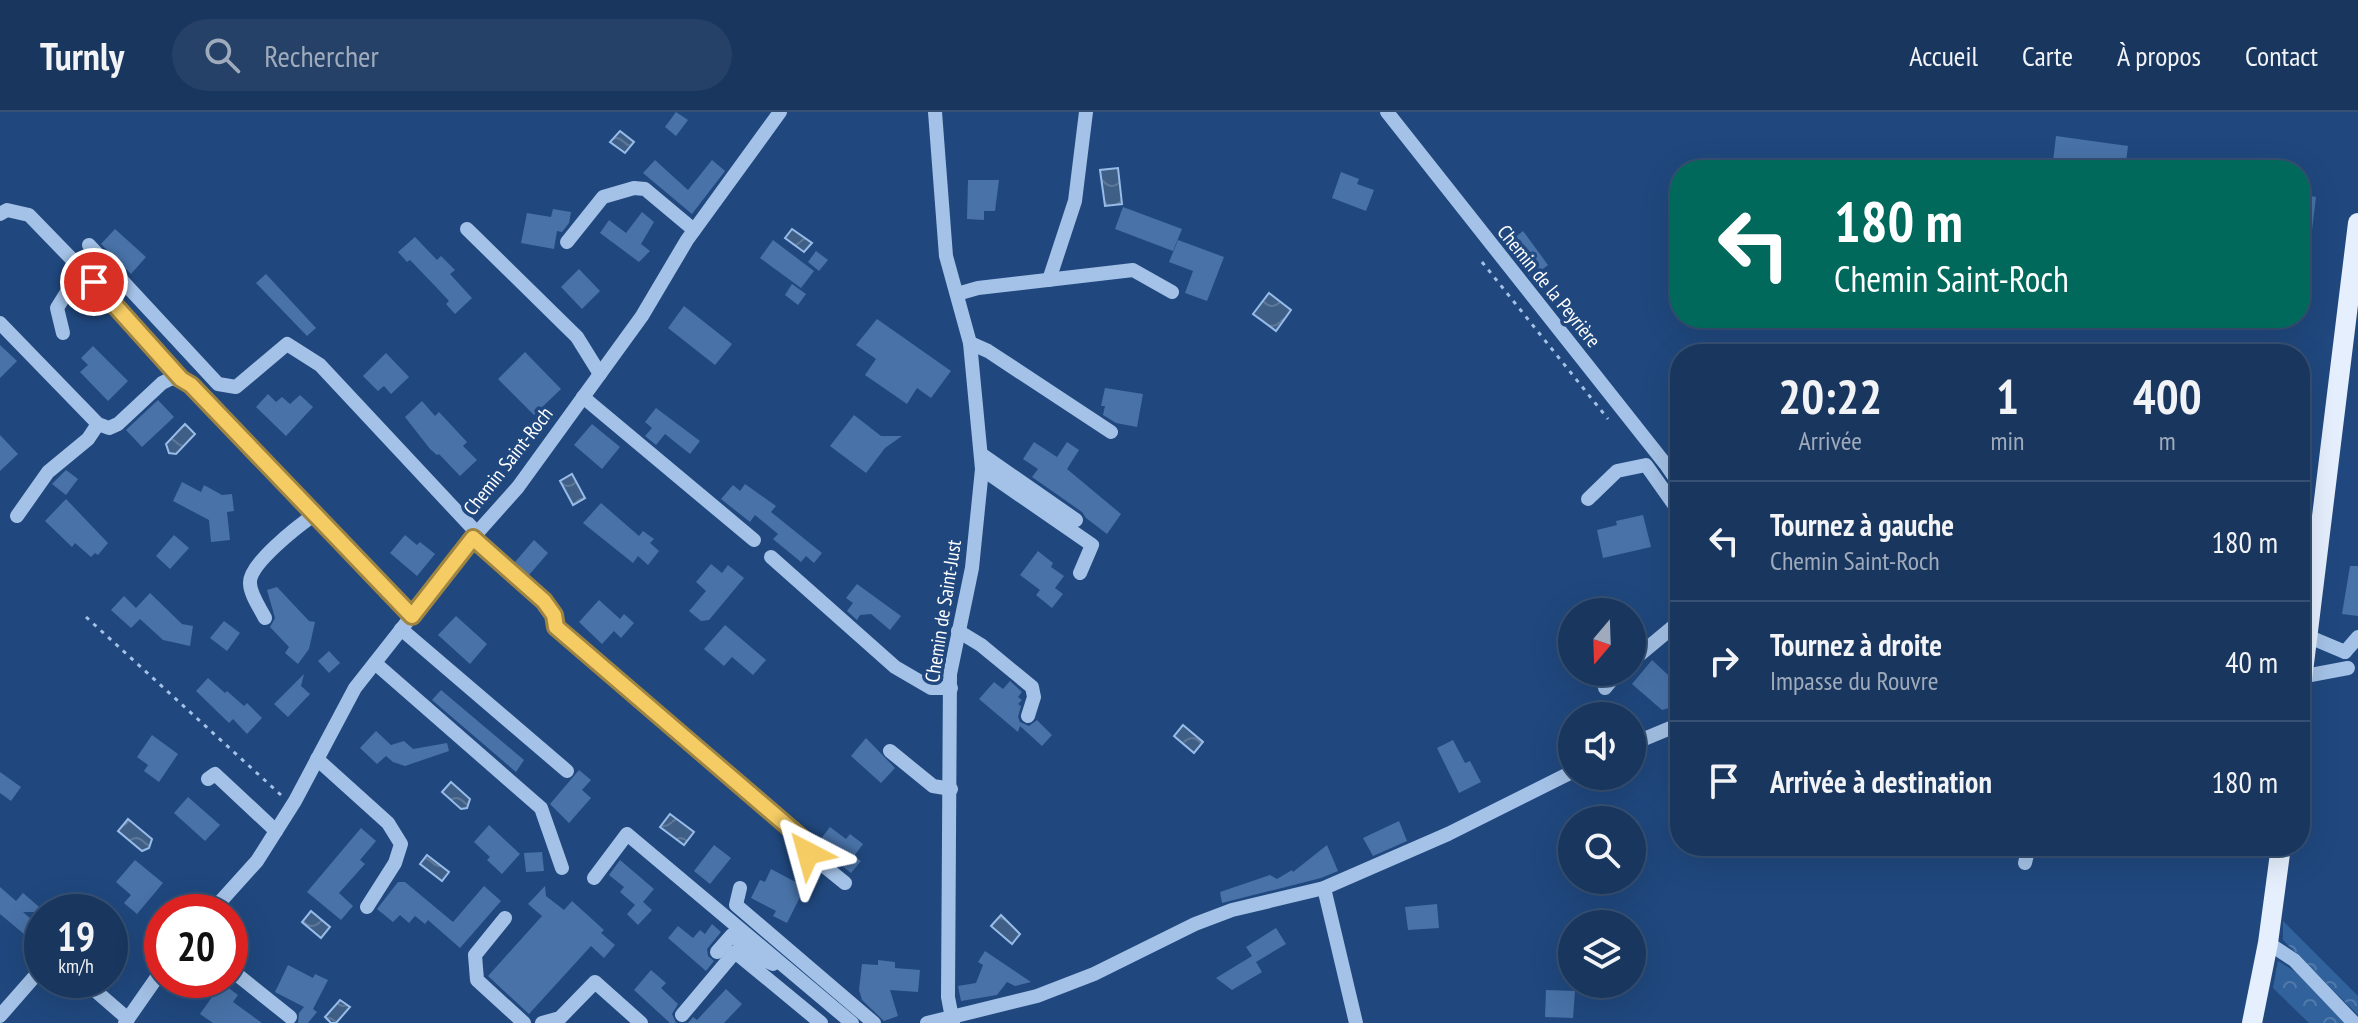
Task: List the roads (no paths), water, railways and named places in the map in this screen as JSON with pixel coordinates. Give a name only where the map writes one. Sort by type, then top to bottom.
[{"type":"main road","points":[[2310,601],[2358,223]]},
{"type":"main road","points":[[2252,1023],[2268,943],[2280,856]]},
{"type":"street","name":"Chemin Saint-Roch","points":[[227,894],[257,861],[295,801],[355,688],[475,536],[518,487],[642,316],[694,230],[780,112]]},
{"type":"street","name":"Chemin de Saint-Just","points":[[935,112],[946,256],[970,343],[982,462],[972,568],[950,674],[948,997],[953,1020]]},
{"type":"street","points":[[1049,280],[1075,201],[1086,112]]},
{"type":"street","name":"Chemin de la Peyrière","points":[[1387,112],[1670,470]]},
{"type":"street","points":[[567,242],[603,197],[634,188],[645,189],[694,230]]},
{"type":"street","points":[[0,214],[7,210],[29,215],[181,379],[191,385],[412,616]]},
{"type":"street","points":[[467,229],[577,337],[600,374]]},
{"type":"street","points":[[89,245],[218,384],[236,387],[287,344],[320,365],[475,536],[544,601],[554,615],[556,627],[805,841],[808,853],[845,883]]},
{"type":"street","points":[[957,294],[978,288],[1133,270],[1172,292]]},
{"type":"street","points":[[63,333],[57,308],[67,292],[94,282]]},
{"type":"street","points":[[0,323],[98,424],[109,428],[118,424],[162,383],[172,378],[181,379]]},
{"type":"street","points":[[970,343],[988,351],[1111,432]]},
{"type":"street","points":[[583,397],[754,540]]},
{"type":"street","points":[[17,516],[48,472],[88,439],[98,424]]},
{"type":"street","points":[[982,462],[1076,520]]},
{"type":"street","points":[[982,462],[1092,545],[1080,573]]},
{"type":"street","points":[[1588,499],[1617,471],[1646,465],[1670,499]]},
{"type":"street","points":[[265,618],[249,585],[251,572],[296,528],[314,515]]},
{"type":"street","points":[[771,557],[895,667],[931,688],[951,688]]},
{"type":"street","points":[[401,629],[567,771]]},
{"type":"street","points":[[1646,649],[1670,629]]},
{"type":"street","points":[[958,631],[981,645],[1032,687],[1034,697],[1028,716]]},
{"type":"street","points":[[2345,652],[2358,637]]},
{"type":"street","points":[[2310,642],[2345,652]]},
{"type":"street","points":[[2310,681],[2353,673],[2345,652]]},
{"type":"street","points":[[375,663],[541,808],[562,868]]},
{"type":"street","points":[[1646,738],[1670,728]]},
{"type":"street","points":[[890,751],[933,786],[951,789]]},
{"type":"street","points":[[317,759],[388,823],[401,844],[395,863],[367,907]]},
{"type":"street","points":[[208,779],[215,774],[276,831]]},
{"type":"street","points":[[927,1023],[953,1020],[1037,996],[1094,974],[1195,924],[1232,910],[1324,888],[1448,834],[1558,779]]},
{"type":"street","points":[[594,878],[627,834],[852,1023]]},
{"type":"street","points":[[2025,863],[2027,856]]},
{"type":"street","points":[[740,888],[736,905],[874,1023]]},
{"type":"street","points":[[1324,888],[1356,1023]]},
{"type":"street","points":[[505,918],[475,955],[477,980],[524,1023]]},
{"type":"street","points":[[717,952],[732,935],[762,959],[792,971]]},
{"type":"street","points":[[2268,943],[2294,960],[2354,1023]]},
{"type":"street","points":[[682,1015],[735,952],[821,1023]]},
{"type":"street","points":[[542,1023],[560,1018],[595,982],[641,1023]]},
{"type":"street","points":[[248,983],[290,1017]]},
{"type":"street","points":[[0,1016],[24,989]]},
{"type":"street","points":[[102,998],[126,1021],[144,996]]},
{"type":"water","points":[[620,131],[634,142],[625,153],[610,142]]},
{"type":"water","points":[[1118,168],[1122,204],[1105,206],[1100,170]]},
{"type":"water","points":[[792,229],[812,243],[804,252],[785,238]]},
{"type":"water","points":[[1269,293],[1291,310],[1276,331],[1253,314]]},
{"type":"water","points":[[185,424],[195,434],[176,454],[169,453],[166,444]]},
{"type":"water","points":[[572,474],[585,498],[573,505],[560,481]]},
{"type":"water","points":[[1183,725],[1203,742],[1194,753],[1174,736]]},
{"type":"water","points":[[451,782],[470,799],[467,808],[461,809],[442,792]]},
{"type":"water","points":[[670,814],[694,832],[684,845],[660,827]]},
{"type":"water","points":[[128,819],[152,839],[149,848],[142,851],[118,831]]},
{"type":"water","points":[[427,855],[449,872],[442,881],[420,864]]},
{"type":"water","points":[[311,911],[330,927],[321,938],[302,922]]},
{"type":"water","points":[[1001,915],[1020,934],[1012,944],[991,926]]},
{"type":"water","points":[[340,1000],[350,1007],[336,1023],[331,1023],[325,1017]]}]
